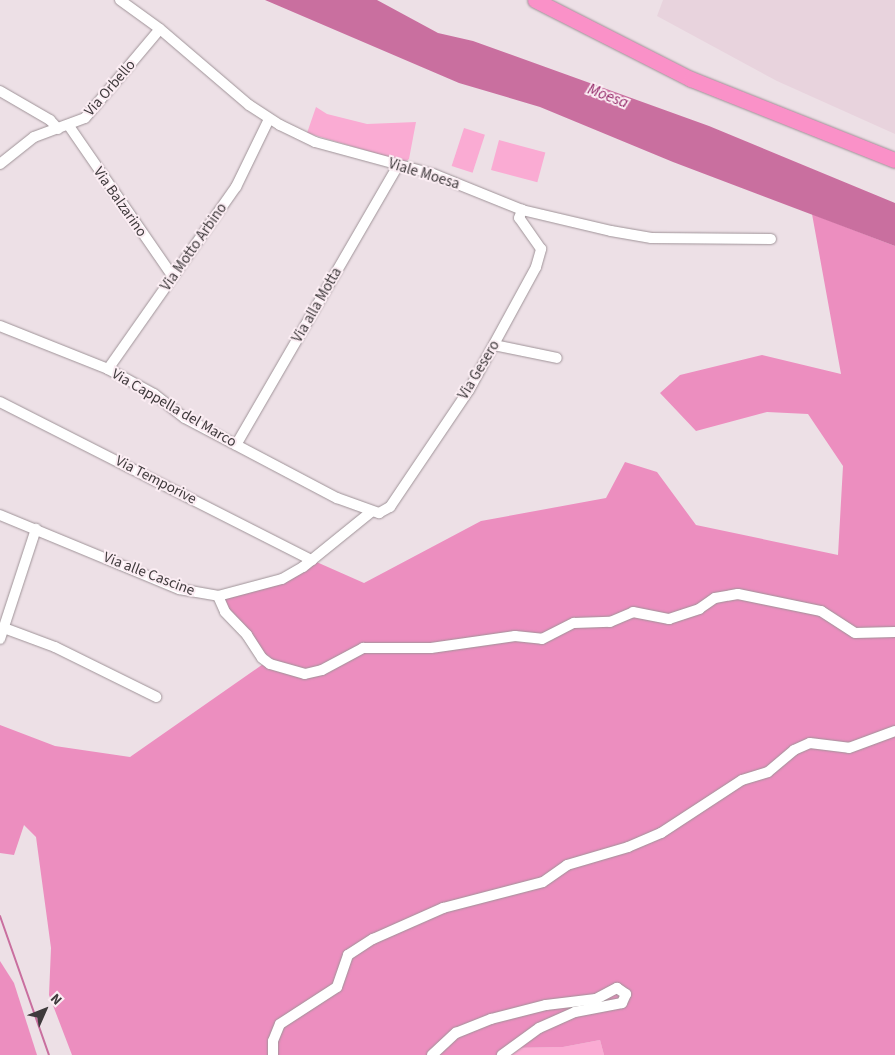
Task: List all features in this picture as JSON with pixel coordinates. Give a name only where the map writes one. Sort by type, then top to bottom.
[{"type":"highway","points":[[535,0],[691,79],[895,160]]},
{"type":"highway","points":[[556,0],[700,72],[895,149]]},
{"type":"street","name":"Viale Moesa","points":[[120,0],[160,29],[269,119],[315,142],[433,174],[522,210],[651,238],[771,239]]},
{"type":"street","name":"Via Orbello","points":[[0,164],[34,138],[63,128],[91,112],[160,29]]},
{"type":"street","name":"Via Balzarino","points":[[0,91],[63,128],[173,277]]},
{"type":"street","name":"Via Motto Arbino","points":[[108,369],[236,187],[269,119]]},
{"type":"street","name":"Via alla Motta","points":[[236,445],[398,165]]},
{"type":"street","name":"Via Gesero","points":[[371,512],[379,513],[390,506],[469,390],[540,257],[537,240],[519,218],[522,210]]},
{"type":"street","name":"Via Cappella del Marco","points":[[0,326],[108,369],[154,394],[185,418],[371,512]]},
{"type":"street","points":[[494,345],[557,358]]},
{"type":"street","name":"Via Temporive","points":[[0,402],[312,560]]},
{"type":"street","name":"Via alle Cascine","points":[[0,514],[179,588],[218,596],[282,579],[312,560],[371,512]]},
{"type":"street","points":[[0,639],[36,530]]},
{"type":"street","points":[[218,596],[224,612],[247,635],[262,658],[285,669],[306,674],[322,670],[363,648],[431,648],[515,636],[542,639],[574,623],[610,622],[633,612],[668,619],[698,609],[715,598],[738,594],[821,611],[855,633],[895,632]]},
{"type":"street","points":[[4,628],[55,647],[156,697]]},
{"type":"street","points":[[273,1055],[273,1041],[280,1024],[337,987],[348,955],[373,939],[443,908],[543,882],[568,865],[628,847],[660,833],[708,805],[742,780],[768,772],[794,750],[810,743],[850,748],[895,731]]},
{"type":"street","points":[[432,1055],[456,1033],[491,1019],[546,1005],[596,999],[618,988],[626,994],[622,1002],[575,1012],[539,1028],[502,1055]]},
{"type":"shaded area","points":[[663,0],[895,0],[895,134],[777,81],[657,16]]},
{"type":"shaded area","points":[[316,107],[327,114],[367,124],[416,122],[409,159],[405,162],[307,133]]},
{"type":"shaded area","points":[[464,128],[485,135],[473,173],[452,166]]},
{"type":"shaded area","points":[[499,140],[545,152],[537,182],[491,170]]},
{"type":"shaded area","points":[[812,214],[895,246],[895,1055],[604,1055],[600,1040],[563,1047],[510,1048],[502,1055],[72,1055],[49,995],[51,948],[36,837],[24,825],[14,855],[0,853],[0,725],[55,746],[130,757],[266,662],[218,596],[282,579],[312,560],[364,583],[481,521],[606,498],[625,462],[657,472],[696,525],[838,555],[843,466],[808,414],[767,412],[696,431],[660,393],[680,375],[762,355],[841,374]]},
{"type":"shaded area","points":[[0,961],[14,983],[37,1055],[0,1055]]},
{"type":"shaded area","points":[[600,1040],[604,1055],[502,1055],[510,1048],[563,1047]]},
{"type":"water","name":"Moesa","points":[[265,0],[377,0],[438,33],[473,41],[709,126],[895,203],[895,246],[673,162],[540,107],[459,83]]},
{"type":"waterway","points":[[0,916],[49,1055]]}]
